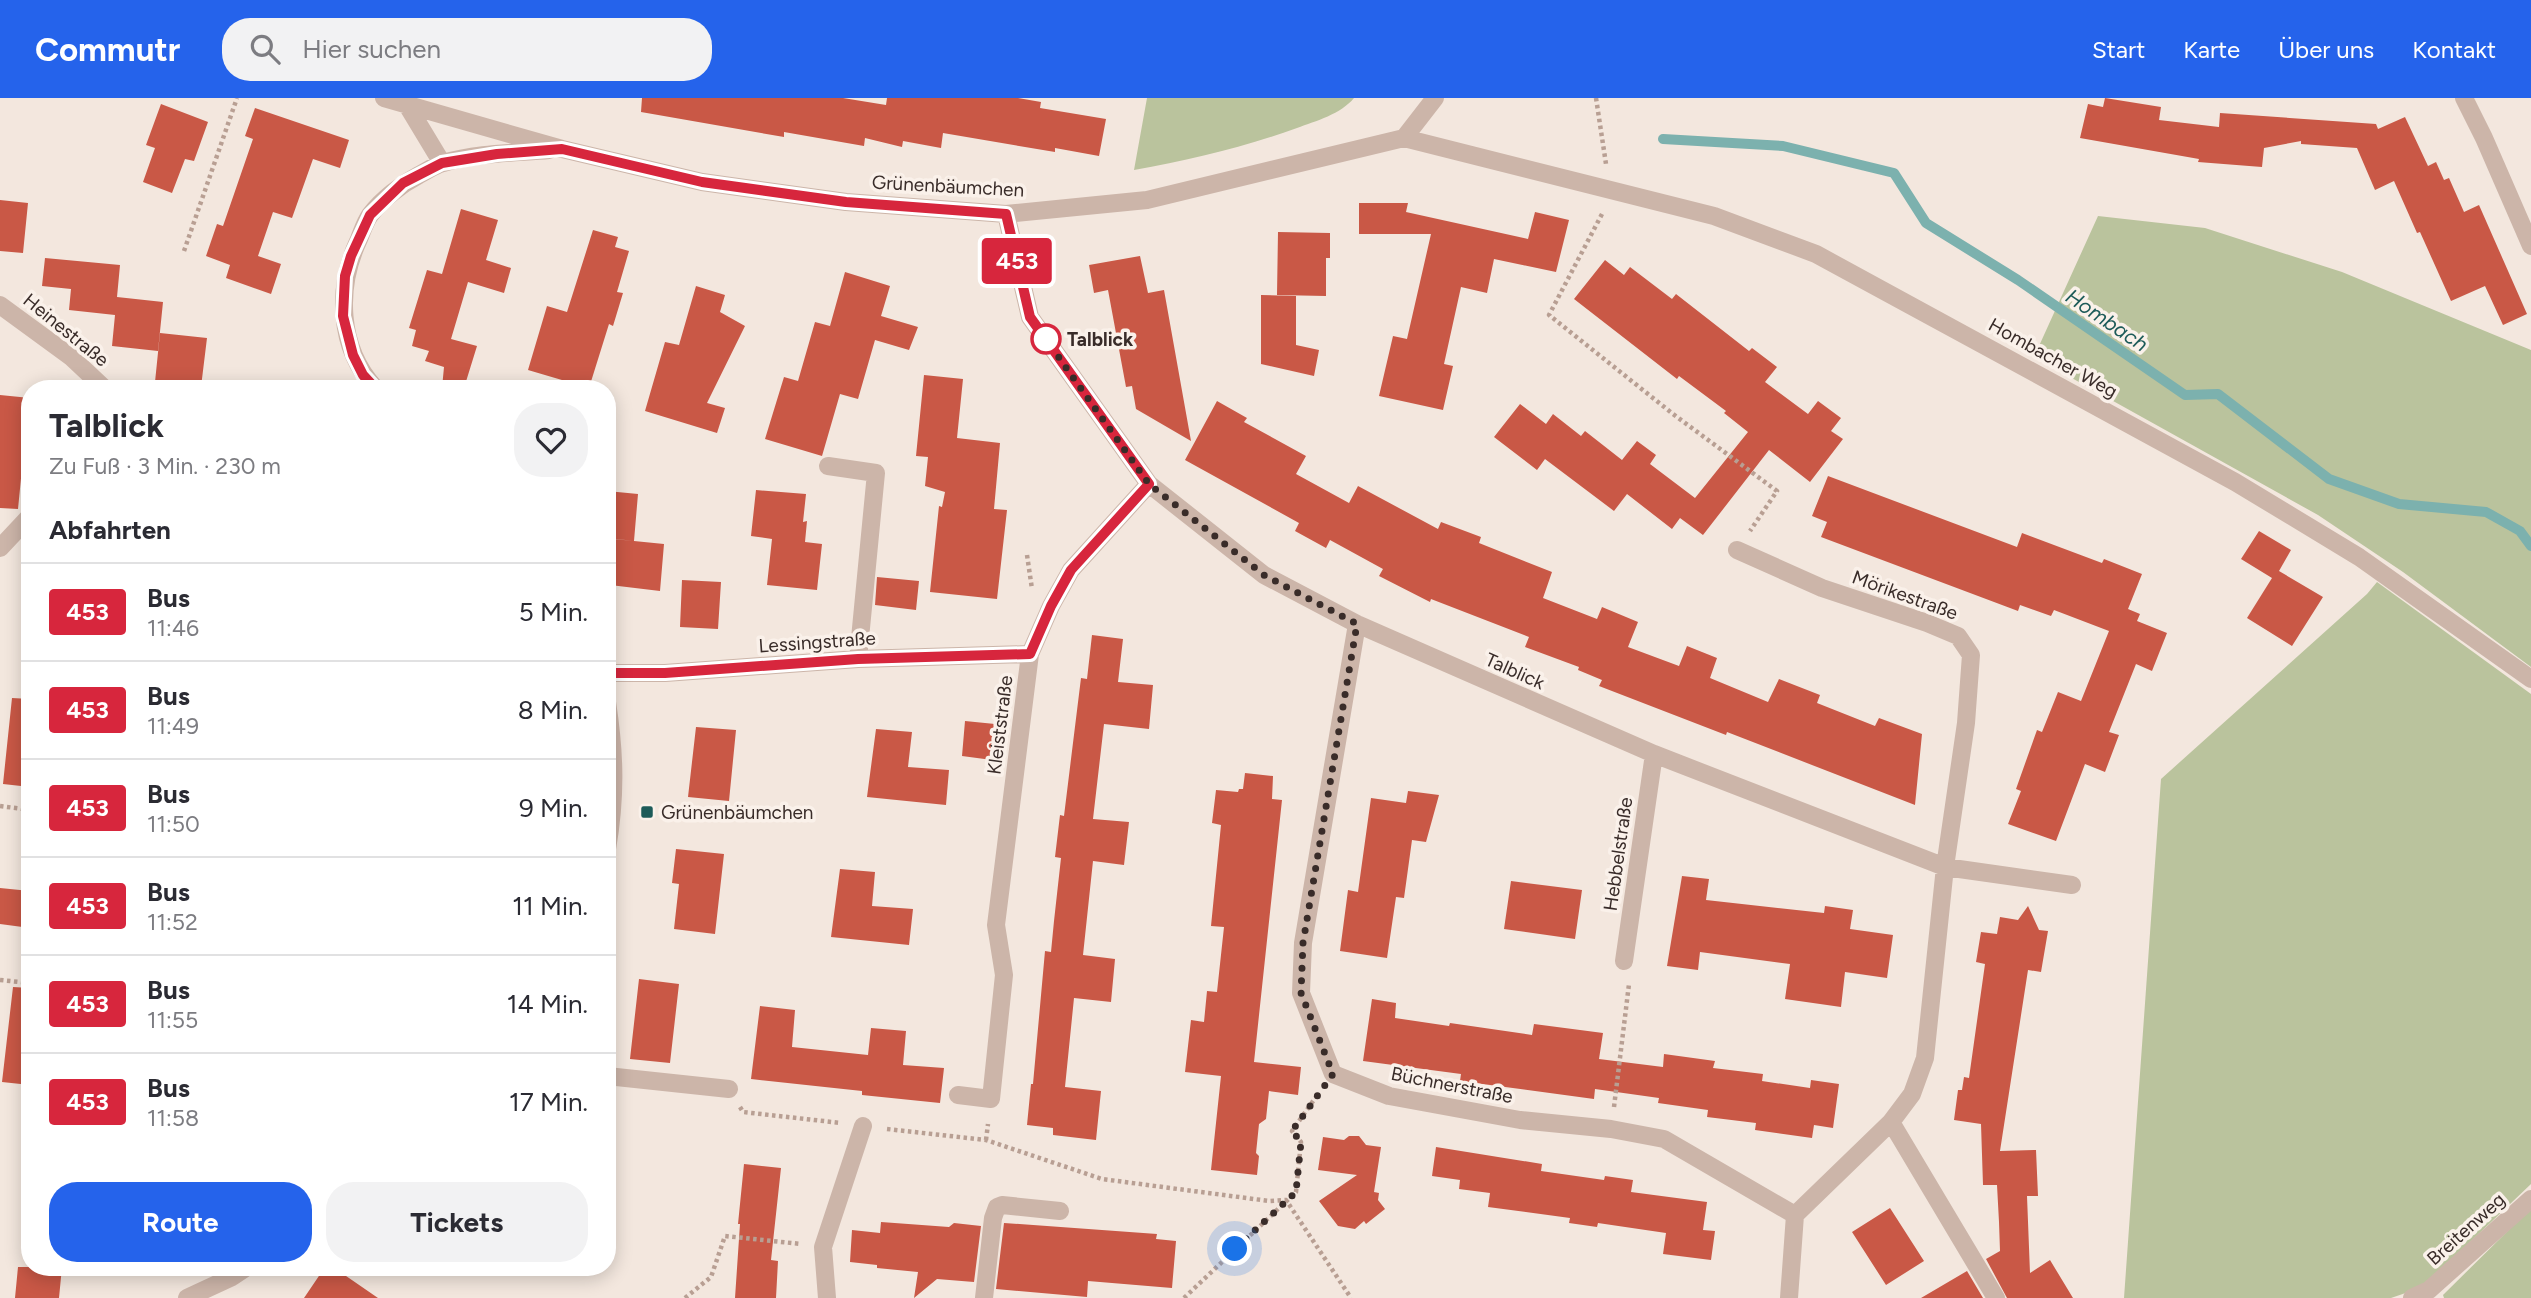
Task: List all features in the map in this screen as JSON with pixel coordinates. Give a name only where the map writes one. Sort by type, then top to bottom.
[{"type":"street","name":"Grünenbäumchen","points":[[384,98],[562,149],[702,182],[846,202],[1006,214],[1147,200],[1404,138],[1513,163]]},
{"type":"street","points":[[1404,138],[1434,98]]},
{"type":"street","points":[[2464,98],[2531,246]]},
{"type":"street","points":[[407,105],[442,163]]},
{"type":"street","points":[[368,380],[353,355],[343,316],[345,276],[370,215],[403,183],[442,163],[497,154],[562,149]]},
{"type":"street","name":"Hombacher Weg","points":[[1513,163],[1714,216],[1828,260],[2235,482],[2359,557],[2531,680]]},
{"type":"street","name":"Talblick","points":[[1006,214],[1030,317],[1149,484],[1264,575],[1357,624],[1654,754],[1945,867],[2072,885]]},
{"type":"street","name":"Heinestraße","points":[[0,305],[71,357],[95,380]]},
{"type":"street","points":[[828,466],[876,473],[858,659]]},
{"type":"street","name":"Kleiststraße","points":[[958,1095],[991,1098],[1004,975],[996,925],[1030,654],[1051,606],[1071,570],[1149,484]]},
{"type":"street","points":[[0,548],[21,526]]},
{"type":"street","name":"Mörikestraße","points":[[1737,550],[1822,588],[1958,636],[1971,655],[1966,723],[1945,867],[1925,1058],[1912,1094],[1891,1122],[1795,1215]]},
{"type":"street","points":[[1333,1074],[1301,993],[1302,955],[1331,766],[1357,624]]},
{"type":"street","name":"Lessingstraße","points":[[616,673],[665,673],[858,659],[1030,654]]},
{"type":"street","name":"Hebbelstraße","points":[[1624,961],[1654,754]]},
{"type":"street","name":"Büchnerstraße","points":[[1333,1074],[1389,1096],[1520,1120],[1611,1129],[1664,1139],[1795,1215]]},
{"type":"street","points":[[616,1077],[729,1089]]},
{"type":"street","points":[[1891,1122],[1996,1298]]},
{"type":"street","points":[[827,1298],[823,1247],[863,1126]]},
{"type":"street","name":"Breitenweg","points":[[2412,1298],[2431,1294],[2531,1199]]},
{"type":"street","points":[[984,1298],[993,1218],[997,1207],[1002,1205],[1060,1211]]},
{"type":"street","points":[[1788,1298],[1795,1215]]},
{"type":"street","points":[[187,1298],[234,1276]]},
{"type":"path","points":[[184,251],[237,98]]},
{"type":"path","points":[[1593,186],[1606,163],[1596,98]]},
{"type":"path","points":[[1614,191],[1549,315],[1673,414],[1777,491],[1737,550]]},
{"type":"path","points":[[1027,555],[1029,574]]},
{"type":"path","points":[[0,806],[21,809]]},
{"type":"path","points":[[1611,1129],[1630,989],[1624,961]]},
{"type":"path","points":[[0,980],[21,982]]},
{"type":"path","points":[[1184,1298],[1296,1192],[1301,1142],[1292,1131],[1333,1074]]},
{"type":"path","points":[[743,1112],[839,1123]]},
{"type":"path","points":[[863,1126],[986,1140],[1102,1179],[1269,1201],[1286,1200]]},
{"type":"path","points":[[1286,1200],[1351,1298]]},
{"type":"path","points":[[685,1298],[711,1276],[725,1236],[823,1247]]},
{"type":"green space","points":[[1147,98],[1354,98],[1328,116],[1277,135],[1217,152],[1134,170]]},
{"type":"green space","points":[[2098,216],[2205,228],[2342,272],[2531,350],[2531,667],[2403,572],[2318,515],[2034,357]]},
{"type":"green space","points":[[2377,582],[2531,694],[2531,1184],[2423,1287],[2391,1298],[2124,1298],[2161,779],[2367,594]]},
{"type":"green space","points":[[2531,1208],[2531,1298],[2444,1298],[2443,1295]]},
{"type":"building","points":[[642,98],[843,98],[886,105],[887,98],[1018,98],[1041,102],[1040,108],[1106,119],[1099,156],[1055,148],[1055,152],[943,133],[941,148],[903,141],[902,147],[865,138],[864,146],[784,132],[784,137],[641,112]]},
{"type":"building","points":[[2105,98],[2161,107],[2159,120],[2219,127],[2220,113],[2376,124],[2378,129],[2405,117],[2428,166],[2436,162],[2444,180],[2449,178],[2464,212],[2479,205],[2527,314],[2503,325],[2485,286],[2451,301],[2394,181],[2375,190],[2357,148],[2301,144],[2301,141],[2264,148],[2262,167],[2198,162],[2199,159],[2080,138],[2088,104],[2103,107]]},
{"type":"building","points":[[161,104],[208,122],[194,161],[185,159],[172,193],[143,182],[155,148],[146,145]]},
{"type":"building","points":[[255,108],[349,140],[340,168],[313,159],[292,218],[273,212],[258,256],[281,264],[271,294],[226,278],[230,265],[206,256],[217,224],[223,226],[253,139],[245,136]]},
{"type":"building","points":[[0,200],[28,203],[23,253],[0,251]]},
{"type":"building","points":[[1359,203],[1408,203],[1406,212],[1528,239],[1535,212],[1569,220],[1556,272],[1494,259],[1487,293],[1461,287],[1444,364],[1453,366],[1443,410],[1379,396],[1393,336],[1407,339],[1431,234],[1359,234]]},
{"type":"building","points":[[461,209],[498,220],[486,260],[511,268],[504,293],[468,282],[451,339],[477,346],[466,380],[443,380],[444,367],[425,361],[429,351],[412,346],[416,330],[409,328],[427,270],[442,274]]},
{"type":"building","points":[[593,230],[618,237],[615,247],[629,251],[617,292],[623,293],[613,326],[609,324],[592,380],[562,380],[528,370],[547,306],[567,312]]},
{"type":"building","points":[[1278,232],[1330,233],[1330,258],[1326,258],[1326,296],[1277,295]]},
{"type":"building","points":[[1140,256],[1148,293],[1164,290],[1191,441],[1136,409],[1132,386],[1126,387],[1108,290],[1094,293],[1089,265]]},
{"type":"building","points":[[45,258],[120,265],[117,297],[163,302],[158,351],[112,346],[115,315],[69,310],[71,289],[42,286]]},
{"type":"building","points":[[1605,260],[1624,275],[1630,267],[1672,299],[1676,294],[1749,351],[1752,348],[1777,367],[1765,382],[1808,414],[1818,401],[1841,418],[1831,431],[1843,439],[1810,482],[1769,450],[1703,535],[1680,518],[1672,529],[1627,494],[1614,511],[1545,459],[1537,470],[1494,437],[1520,404],[1546,424],[1553,414],[1581,436],[1585,431],[1622,460],[1637,441],[1656,455],[1650,464],[1695,498],[1748,432],[1724,413],[1726,411],[1679,376],[1677,379],[1574,299]]},
{"type":"building","points":[[845,272],[890,286],[881,316],[918,327],[909,350],[875,340],[858,399],[840,394],[822,456],[765,439],[784,377],[798,381],[815,322],[830,326]]},
{"type":"building","points":[[696,286],[725,295],[720,312],[745,326],[707,403],[725,408],[717,433],[645,411],[665,342],[679,345]]},
{"type":"building","points":[[1261,295],[1296,296],[1296,345],[1319,350],[1314,376],[1261,364]]},
{"type":"building","points":[[160,333],[207,338],[202,380],[155,380]]},
{"type":"building","points":[[924,375],[963,379],[957,438],[1000,443],[994,509],[1007,510],[997,599],[930,592],[939,506],[942,507],[945,492],[925,486],[928,457],[916,456]]},
{"type":"building","points":[[0,395],[21,397],[21,478],[18,509],[0,508]]},
{"type":"building","points":[[1217,401],[1247,418],[1244,422],[1306,456],[1296,474],[1349,503],[1358,486],[1438,529],[1441,522],[1481,537],[1479,543],[1552,572],[1543,598],[1597,619],[1602,607],[1638,622],[1628,647],[1679,666],[1687,646],[1717,658],[1710,678],[1768,702],[1779,679],[1820,695],[1817,703],[1875,726],[1879,718],[1922,734],[1915,805],[1599,686],[1602,680],[1578,670],[1579,667],[1525,647],[1529,637],[1431,599],[1430,602],[1379,576],[1383,569],[1330,540],[1326,548],[1295,531],[1299,523],[1185,460]]},
{"type":"building","points":[[1828,476],[2017,547],[2022,533],[2102,563],[2104,559],[2142,574],[2128,609],[2140,614],[2137,621],[2167,633],[2152,671],[2136,664],[2109,732],[2119,735],[2105,772],[2085,764],[2056,841],[2008,824],[2021,791],[2016,789],[2037,730],[2042,732],[2058,692],[2081,701],[2109,631],[2054,610],[2051,616],[2020,605],[2018,611],[1821,537],[1827,522],[1812,516]]},
{"type":"building","points":[[756,490],[806,494],[803,522],[807,521],[805,542],[822,544],[817,590],[767,585],[772,539],[751,536]]},
{"type":"building","points":[[616,492],[638,494],[634,541],[616,539]]},
{"type":"building","points":[[2259,531],[2291,550],[2279,571],[2323,597],[2292,646],[2247,618],[2272,578],[2241,559]]},
{"type":"building","points":[[616,539],[664,544],[660,591],[616,586]]},
{"type":"building","points":[[877,577],[919,581],[916,610],[875,605]]},
{"type":"building","points":[[682,580],[721,582],[718,629],[680,627]]},
{"type":"building","points":[[1092,635],[1123,639],[1118,682],[1153,685],[1149,729],[1104,724],[1093,819],[1129,822],[1124,865],[1093,861],[1083,955],[1115,959],[1111,1002],[1074,998],[1065,1087],[1101,1091],[1096,1140],[1053,1135],[1053,1128],[1027,1125],[1045,951],[1051,952],[1061,858],[1055,857],[1060,815],[1064,816],[1081,678],[1087,679]]},
{"type":"building","points":[[12,698],[21,698],[21,786],[3,784]]},
{"type":"building","points":[[965,721],[995,724],[992,760],[962,756]]},
{"type":"building","points":[[696,727],[736,730],[729,801],[688,797]]},
{"type":"building","points":[[876,729],[912,732],[908,767],[949,770],[946,805],[867,797]]},
{"type":"building","points":[[1245,773],[1273,776],[1272,799],[1282,800],[1254,1062],[1301,1067],[1298,1095],[1269,1091],[1266,1119],[1259,1124],[1257,1175],[1211,1170],[1221,1076],[1185,1072],[1191,1020],[1204,1022],[1207,991],[1217,992],[1224,927],[1211,926],[1221,825],[1212,823],[1216,790],[1238,792],[1243,789]]},
{"type":"building","points":[[1408,791],[1439,795],[1426,842],[1412,840],[1404,898],[1396,897],[1387,958],[1340,951],[1348,890],[1358,892],[1371,798],[1406,803]]},
{"type":"building","points":[[676,849],[724,854],[715,934],[674,929],[679,884],[672,883]]},
{"type":"building","points":[[840,869],[875,872],[872,906],[913,909],[909,945],[831,937]]},
{"type":"building","points":[[1682,876],[1709,879],[1706,900],[1824,913],[1825,906],[1853,910],[1850,929],[1893,935],[1887,978],[1845,972],[1841,1007],[1785,999],[1790,964],[1700,952],[1698,970],[1667,966]]},
{"type":"building","points":[[1511,881],[1582,890],[1575,939],[1504,929]]},
{"type":"building","points":[[0,888],[21,890],[21,927],[0,924]]},
{"type":"building","points":[[2028,906],[2039,930],[2048,931],[2041,972],[2028,970],[2000,1151],[2036,1150],[2038,1196],[2027,1196],[2030,1273],[2050,1260],[2073,1298],[2007,1298],[1986,1259],[2000,1251],[1999,1222],[1997,1185],[1983,1185],[1981,1124],[1954,1120],[1958,1090],[1962,1090],[1964,1077],[1969,1078],[1985,964],[1976,962],[1981,932],[1997,934],[2000,917],[2018,920]]},
{"type":"building","points":[[639,979],[679,984],[670,1063],[630,1059]]},
{"type":"building","points":[[13,987],[21,987],[21,1084],[2,1082]]},
{"type":"building","points":[[1372,999],[1396,1003],[1395,1018],[1449,1026],[1450,1023],[1532,1035],[1534,1024],[1603,1033],[1599,1059],[1663,1067],[1664,1054],[1715,1061],[1713,1068],[1763,1074],[1762,1081],[1810,1088],[1811,1080],[1839,1084],[1833,1128],[1814,1125],[1812,1138],[1755,1130],[1756,1123],[1707,1117],[1708,1110],[1658,1103],[1659,1098],[1595,1089],[1594,1099],[1460,1081],[1461,1074],[1363,1061]]},
{"type":"building","points":[[760,1006],[795,1010],[792,1047],[868,1055],[871,1028],[906,1031],[903,1065],[944,1068],[940,1103],[751,1079]]},
{"type":"building","points":[[1349,1136],[1359,1136],[1366,1145],[1381,1147],[1374,1192],[1379,1193],[1378,1200],[1385,1209],[1355,1229],[1338,1226],[1319,1201],[1357,1175],[1318,1170],[1323,1137],[1344,1140]]},
{"type":"building","points":[[1436,1147],[1542,1164],[1541,1171],[1604,1180],[1605,1176],[1633,1180],[1631,1192],[1707,1202],[1703,1230],[1715,1231],[1711,1260],[1663,1254],[1666,1233],[1598,1223],[1597,1227],[1569,1223],[1570,1218],[1488,1207],[1490,1193],[1459,1189],[1460,1180],[1432,1176]]},
{"type":"building","points":[[744,1164],[781,1168],[771,1260],[778,1261],[776,1298],[735,1298]]},
{"type":"building","points":[[1890,1208],[1924,1261],[1886,1285],[1852,1232]]},
{"type":"building","points":[[881,1222],[949,1227],[954,1223],[981,1226],[974,1282],[937,1279],[914,1298],[918,1272],[850,1262],[852,1230],[880,1233]]},
{"type":"building","points":[[1004,1223],[1157,1234],[1156,1239],[1176,1241],[1172,1288],[1088,1281],[1087,1297],[996,1289]]},
{"type":"building","points":[[18,1267],[21,1267],[21,1276],[61,1276],[59,1298],[15,1298]]},
{"type":"building","points":[[1967,1271],[1983,1298],[1921,1298]]},
{"type":"building","points":[[319,1276],[346,1276],[378,1298],[304,1298]]},
{"type":"waterway","name":"Hombach","points":[[1663,139],[1783,146],[1894,173],[1926,223],[2018,280],[2185,395],[2218,394],[2329,479],[2399,504],[2486,512],[2520,531],[2531,546]]},
{"type":"bus line","name":"453","points":[[368,380],[353,355],[343,316],[345,276],[351,256],[370,215],[403,183],[442,163],[497,154],[562,149],[702,182],[846,202],[1006,214],[1030,317],[1149,484],[1071,570],[1051,606],[1030,654],[858,659],[665,673],[616,673]]},
{"type":"place","name":"Talblick","points":[[1046,339]]},
{"type":"place","name":"Grünenbäumchen","points":[[647,812]]},
{"type":"route","points":[[1046,339],[1149,484],[1264,575],[1357,624],[1303,943],[1301,993],[1333,1074],[1292,1131],[1301,1142],[1296,1192],[1235,1249]]}]
